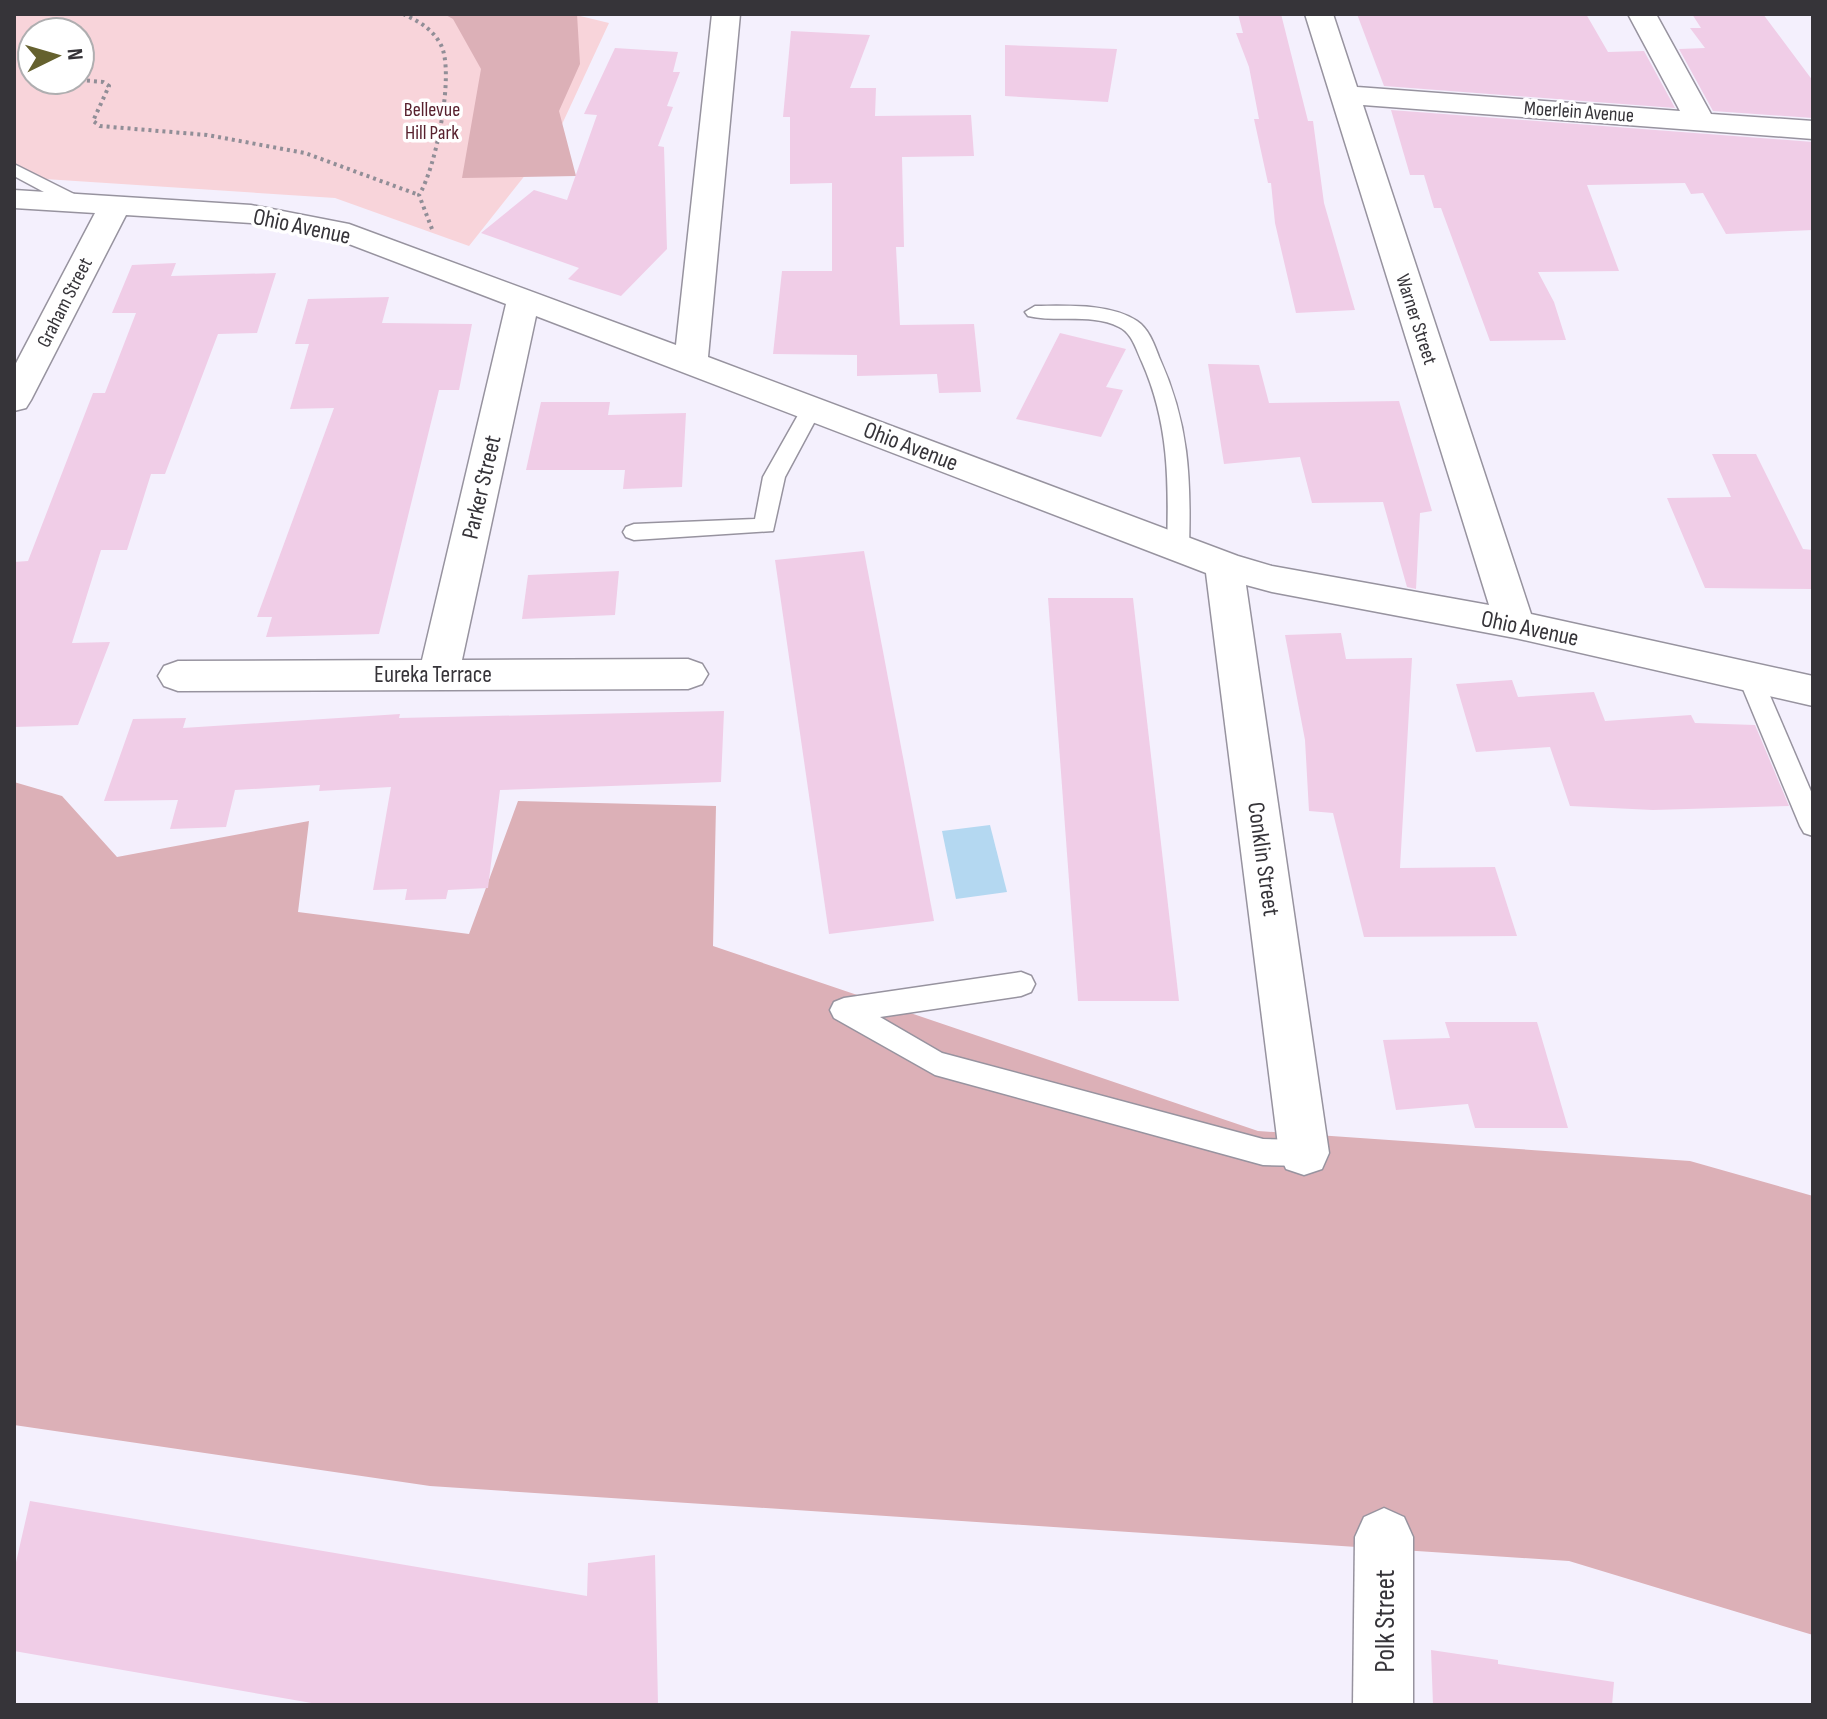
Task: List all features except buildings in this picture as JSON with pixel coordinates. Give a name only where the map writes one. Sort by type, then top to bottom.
[{"type":"street","points":[[691,361],[726,14]]},
{"type":"street","name":"Warner Street","points":[[1319,14],[1515,624]]},
{"type":"street","points":[[1642,14],[1699,119]]},
{"type":"street","name":"Moerlein Avenue","points":[[1345,95],[1699,119],[1813,130]]},
{"type":"street","name":"Ohio Avenue","points":[[14,199],[251,214],[349,233],[1224,565],[1272,579],[1515,624],[1813,691]]},
{"type":"street","name":"Graham Street","points":[[14,400],[116,204]]},
{"type":"street","name":"Parker Street","points":[[439,674],[523,301]]},
{"type":"street","name":"Conklin Street","points":[[1224,565],[1304,1153]]},
{"type":"street","name":"Eureka Terrace","points":[[178,676],[688,674]]},
{"type":"street","name":"Polk Street","points":[[1383,1705],[1384,1537]]},
{"type":"lane","points":[[14,169],[76,202]]},
{"type":"lane","points":[[1035,312],[1116,319],[1132,326],[1140,337],[1163,382],[1179,452],[1178,548]]},
{"type":"lane","points":[[634,532],[765,526],[774,477],[812,408]]},
{"type":"lane","points":[[1750,677],[1813,826]]},
{"type":"lane","points":[[1021,984],[844,1010],[935,1063],[1263,1152],[1304,1153]]},
{"type":"path","points":[[403,14],[427,27],[442,44],[445,57],[435,153],[429,183],[419,195]]},
{"type":"path","points":[[96,81],[109,86],[94,114],[93,121],[100,126],[207,135],[305,153],[419,195],[432,228],[426,242]]},
{"type":"green space","name":"Bellevue Hill Park","points":[[14,14],[572,14],[609,23],[557,135],[469,246],[335,198],[14,177]]},
{"type":"shaded area","points":[[444,14],[577,14],[580,64],[559,111],[576,176],[462,178],[481,69],[453,19]]},
{"type":"shaded area","points":[[14,782],[62,796],[117,857],[309,821],[298,912],[469,934],[518,801],[716,806],[713,946],[1258,1131],[1690,1161],[1813,1196],[1813,1635],[1569,1561],[430,1486],[14,1425]]},
{"type":"water","points":[[990,825],[1007,892],[956,899],[942,831]]}]
